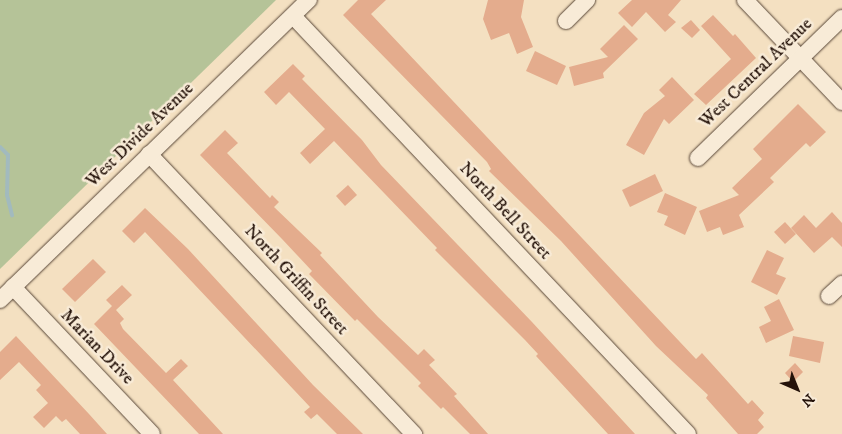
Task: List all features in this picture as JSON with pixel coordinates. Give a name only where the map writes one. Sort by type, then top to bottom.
[{"type":"street","name":"West Divide Avenue","points":[[0,300],[309,0]]},
{"type":"street","points":[[566,21],[587,0]]},
{"type":"street","points":[[746,0],[842,102]]},
{"type":"street","name":"North Bell Street","points":[[292,16],[688,434]]},
{"type":"street","name":"West Central Avenue","points":[[698,158],[842,18]]},
{"type":"street","name":"North Griffin Street","points":[[149,154],[414,434]]},
{"type":"street","points":[[829,296],[842,284]]},
{"type":"street","name":"Marian Drive","points":[[13,287],[152,434]]},
{"type":"green space","points":[[0,0],[276,0],[0,269]]},
{"type":"building","points":[[358,0],[386,0],[371,14],[696,359],[702,353],[748,404],[752,400],[764,413],[758,420],[764,427],[757,434],[738,434],[706,398],[708,395],[656,346],[561,241],[489,171],[491,169],[487,162],[343,15]]},
{"type":"building","points":[[488,0],[524,0],[521,17],[533,47],[517,54],[509,33],[491,40],[483,19]]},
{"type":"building","points":[[632,0],[681,0],[668,15],[676,22],[665,32],[646,12],[632,27],[618,13]]},
{"type":"building","points":[[713,15],[733,36],[735,34],[756,58],[706,105],[694,94],[731,59],[701,26]]},
{"type":"building","points":[[691,20],[700,30],[692,38],[681,28]]},
{"type":"building","points":[[624,25],[638,39],[603,73],[604,78],[574,86],[569,67],[608,57],[600,49]]},
{"type":"building","points":[[535,51],[566,66],[557,85],[526,71]]},
{"type":"building","points":[[293,64],[305,76],[302,79],[362,140],[381,165],[532,322],[635,434],[608,434],[536,356],[538,354],[525,340],[435,250],[437,248],[334,141],[310,164],[300,153],[325,129],[289,92],[276,105],[264,92]]},
{"type":"building","points":[[672,77],[694,100],[669,124],[664,119],[644,155],[626,145],[644,113],[665,96],[659,90]]},
{"type":"building","points":[[798,104],[826,132],[810,147],[806,143],[770,178],[774,182],[739,215],[744,227],[723,235],[720,227],[707,232],[699,211],[739,195],[732,188],[762,159],[753,149]]},
{"type":"building","points":[[225,130],[238,143],[227,153],[270,198],[272,195],[279,202],[274,207],[322,253],[320,255],[378,317],[418,355],[424,349],[435,360],[429,365],[457,394],[454,396],[488,434],[470,434],[443,407],[441,409],[418,386],[421,383],[357,319],[355,321],[309,274],[312,271],[200,155]]},
{"type":"building","points":[[655,174],[663,191],[630,207],[622,190]]},
{"type":"building","points":[[348,185],[357,195],[345,206],[336,196]]},
{"type":"building","points":[[665,193],[697,207],[685,235],[664,225],[668,216],[657,212]]},
{"type":"building","points":[[145,208],[188,249],[313,385],[363,434],[337,434],[317,414],[311,419],[304,412],[310,407],[145,232],[134,243],[122,231]]},
{"type":"building","points":[[832,212],[842,223],[842,247],[832,237],[814,253],[791,228],[804,215],[816,228]]},
{"type":"building","points":[[785,222],[796,234],[785,244],[774,232]]},
{"type":"building","points":[[767,250],[784,258],[776,274],[786,278],[777,295],[751,282]]},
{"type":"building","points":[[93,259],[106,272],[75,302],[62,289]]},
{"type":"building","points":[[122,285],[132,295],[116,310],[124,319],[120,323],[123,329],[166,373],[181,359],[188,366],[173,380],[223,434],[199,434],[94,324],[112,306],[106,300]]},
{"type":"building","points":[[779,299],[794,330],[766,343],[759,327],[771,321],[764,307]]},
{"type":"building","points":[[16,336],[107,434],[80,434],[66,419],[62,422],[56,416],[44,428],[33,417],[48,403],[36,390],[41,385],[19,362],[0,380],[0,352]]},
{"type":"building","points":[[793,336],[824,342],[820,363],[789,356]]},
{"type":"building","points":[[795,363],[803,372],[793,382],[785,373]]},
{"type":"waterway","points":[[0,147],[8,155],[7,195],[12,215]]}]
